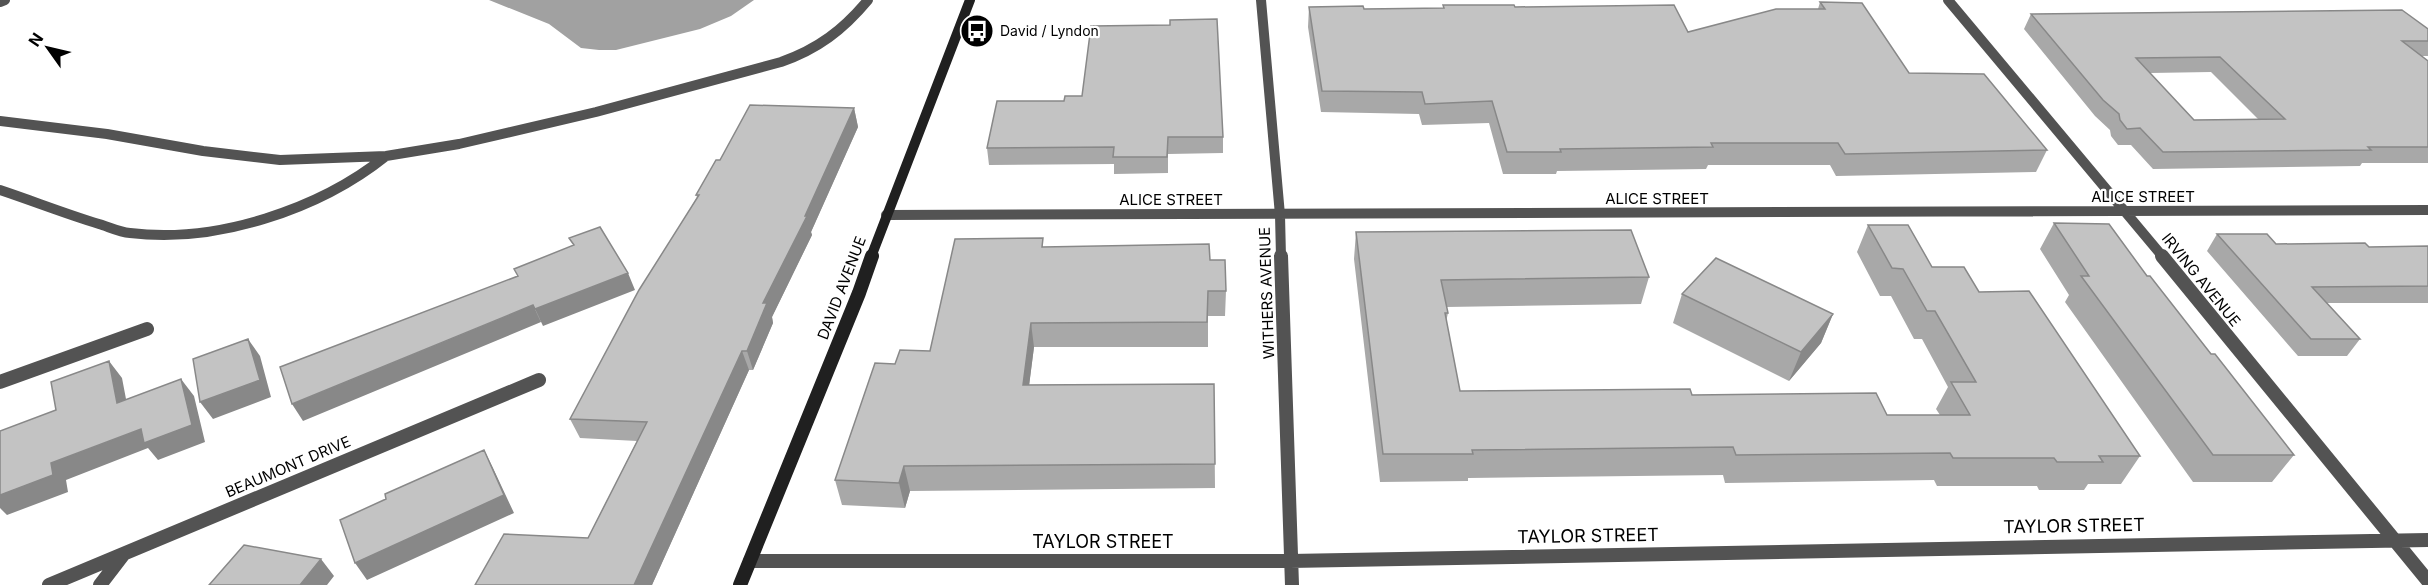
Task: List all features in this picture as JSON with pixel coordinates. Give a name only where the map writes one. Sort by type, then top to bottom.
[{"type":"main road","name":"DAVID AVENUE","points":[[740,585],[859,293],[886,215],[970,0]]},
{"type":"street","points":[[0,2],[5,0]]},
{"type":"street","points":[[0,121],[107,134],[203,151],[280,160],[386,156],[459,144],[596,112],[781,62],[808,53],[830,41],[848,25],[868,0]]},
{"type":"street","name":"WITHERS AVENUE","points":[[1261,0],[1280,215],[1292,585]]},
{"type":"street","name":"IRVING AVENUE","points":[[1948,0],[2126,212],[2428,581]]},
{"type":"street","points":[[0,190],[127,233],[179,235],[265,217],[335,192],[370,172],[386,156]]},
{"type":"street","name":"ALICE STREET","points":[[886,215],[2428,210]]},
{"type":"street","points":[[0,382],[147,329]]},
{"type":"street","name":"BEAUMONT DRIVE","points":[[50,585],[539,380]]},
{"type":"street","name":"TAYLOR STREET","points":[[750,561],[1290,561],[2428,540]]},
{"type":"street","points":[[100,585],[124,554]]},
{"type":"shaded area","points":[[489,0],[754,0],[731,16],[700,29],[616,50],[599,50],[581,48],[549,24]]},
{"type":"building","points":[[1820,2],[1862,3],[1909,73],[1984,74],[2047,150],[1845,154],[1838,143],[1711,143],[1713,147],[1507,152],[1492,101],[1425,104],[1422,92],[1322,91],[1309,7],[1363,6],[1364,9],[1444,8],[1443,5],[1514,5],[1515,7],[1674,5],[1688,32],[1776,9],[1825,9]]},
{"type":"building","points":[[2402,10],[2428,29],[2428,41],[2402,41],[2428,61],[2428,147],[2368,147],[2371,150],[2163,152],[2140,128],[2127,129],[2120,120],[2119,114],[2103,100],[2031,14]],"holes":[[[2220,57],[2285,119],[2194,120],[2136,58]]]},
{"type":"building","points":[[1217,19],[1223,137],[1168,137],[1167,157],[1113,157],[1114,147],[987,148],[997,101],[1064,101],[1065,96],[1082,96],[1091,26],[1170,25],[1170,20]]},
{"type":"building","points":[[750,105],[854,108],[805,216],[807,216],[763,303],[767,303],[747,351],[742,351],[634,585],[475,585],[504,534],[588,538],[647,422],[570,419],[639,290],[699,195],[696,195],[716,160],[720,160]]},
{"type":"building","points":[[2054,223],[2109,224],[2147,276],[2150,276],[2211,354],[2215,354],[2294,455],[2213,455],[2081,276],[2089,276]]},
{"type":"building","points":[[1868,225],[1908,225],[1932,267],[1964,267],[1979,292],[2029,291],[2140,456],[2099,456],[2103,462],[2057,462],[2054,458],[1953,458],[1950,453],[1736,455],[1733,447],[1472,450],[1473,454],[1383,454],[1356,232],[1631,230],[1649,277],[1441,280],[1460,391],[1690,389],[1692,395],[1876,393],[1887,415],[1970,415],[1951,382],[1976,382],[1935,311],[1927,311],[1903,269],[1892,268]]},
{"type":"building","points":[[600,227],[628,273],[535,309],[533,305],[292,404],[280,367],[518,276],[514,269],[574,245],[569,238]]},
{"type":"building","points":[[2217,234],[2267,234],[2276,244],[2365,243],[2369,247],[2428,246],[2428,286],[2312,287],[2360,339],[2311,339]]},
{"type":"building","points":[[1043,238],[1042,247],[1209,244],[1210,260],[1225,260],[1226,291],[1208,291],[1207,322],[1031,323],[1023,385],[1214,384],[1215,464],[904,466],[899,483],[835,480],[875,363],[895,364],[900,350],[930,351],[955,239]]},
{"type":"building","points":[[1716,258],[1833,314],[1801,352],[1682,294]]},
{"type":"building","points":[[248,339],[260,380],[200,402],[193,359]]},
{"type":"building","points":[[109,361],[117,403],[181,379],[192,425],[144,443],[141,429],[51,463],[53,475],[0,495],[0,431],[56,410],[51,382]]},
{"type":"building","points":[[484,450],[504,495],[355,563],[340,520],[386,499],[385,494]]},
{"type":"building","points":[[244,545],[321,559],[300,585],[209,585]]},
{"type":"place","name":"David / Lyndon","points":[[977,31]]}]
